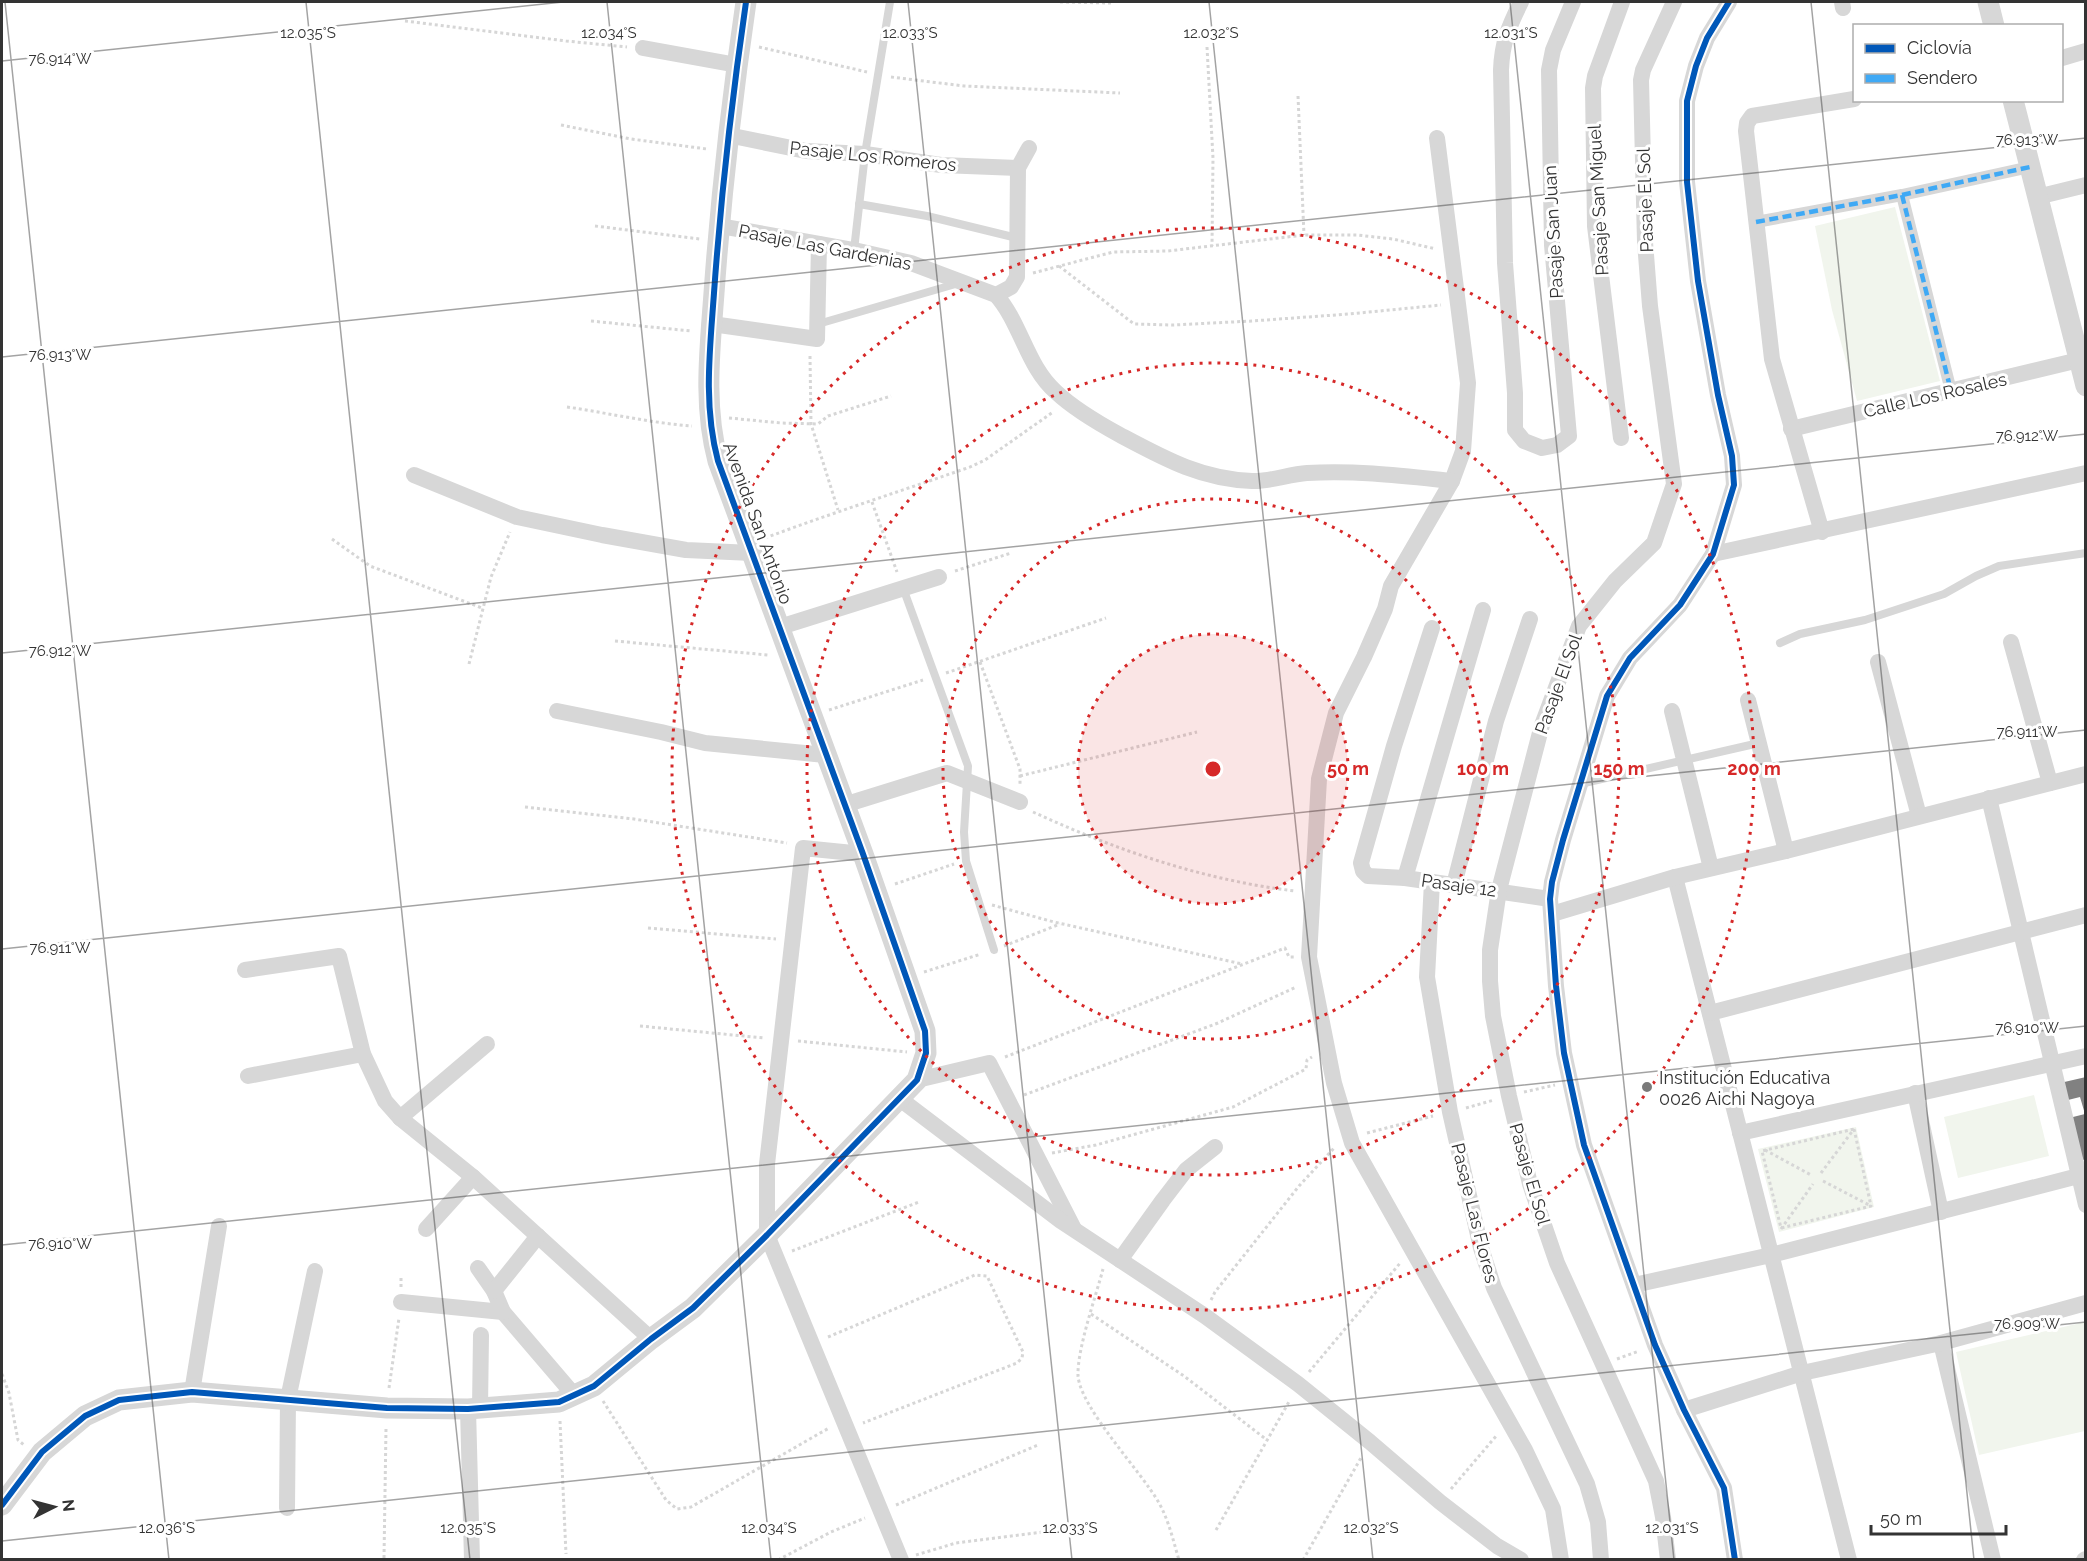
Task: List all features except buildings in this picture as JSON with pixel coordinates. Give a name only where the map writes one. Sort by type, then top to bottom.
[{"type":"street","name":"Avenida San Antonio","points":[[746,2],[736,65],[719,234],[708,377],[710,422],[718,461],[863,854],[925,1030],[927,1053],[917,1080]]},
{"type":"street","name":"Pasaje San Juan","points":[[1521,2],[1506,33],[1502,50],[1505,263],[1515,393],[1515,430],[1524,441],[1542,448],[1557,446],[1569,436],[1552,245],[1549,70],[1553,50],[1573,2]]},
{"type":"street","name":"Pasaje San Miguel","points":[[1621,438],[1595,226],[1593,88],[1595,76],[1622,2]]},
{"type":"street","name":"Pasaje El Sol","points":[[1668,1560],[1656,1480],[1557,1263],[1530,1184],[1493,1016],[1490,950],[1499,890],[1542,725],[1579,626],[1615,581],[1654,543],[1674,484],[1650,306],[1645,242],[1641,80],[1643,70],[1674,2]]},
{"type":"street","points":[[1729,2],[1707,38],[1696,66],[1688,101],[1687,182],[1698,280],[1718,395],[1732,456],[1734,485],[1713,554],[1680,605],[1630,658],[1607,696],[1579,784],[1552,882],[1551,907],[1556,986],[1569,1082],[1584,1145],[1655,1345],[1684,1410],[1724,1488],[1735,1560]]},
{"type":"street","points":[[1988,2],[1994,24]]},
{"type":"street","points":[[643,48],[736,65]]},
{"type":"street","points":[[2063,57],[2085,51]]},
{"type":"street","points":[[1821,532],[1777,380],[1769,339],[1746,131],[1747,123],[1752,116],[1853,99]]},
{"type":"street","points":[[2014,102],[2085,386]]},
{"type":"street","points":[[1437,138],[1468,384],[1463,451],[1452,481],[1391,586],[1385,609],[1336,713],[1319,779],[1309,957],[1334,1083],[1352,1143],[1525,1450],[1553,1509],[1561,1560]]},
{"type":"street","name":"Pasaje Los Romeros","points":[[727,143],[865,154],[941,165],[1018,168]]},
{"type":"street","points":[[1029,148],[1018,168],[1017,278],[1011,287],[996,295],[1006,306],[1036,366],[1054,391],[1102,424],[1169,462],[1212,476],[1255,481],[1304,473],[1362,472],[1452,481]]},
{"type":"street","points":[[1756,222],[1902,195],[2030,167]]},
{"type":"street","points":[[2037,197],[2085,185]]},
{"type":"street","points":[[1902,195],[1951,391]]},
{"type":"street","name":"Pasaje Las Gardenias","points":[[719,234],[819,244],[854,250],[911,263],[996,295]]},
{"type":"street","points":[[712,328],[814,334],[819,244]]},
{"type":"street","name":"Calle Los Rosales","points":[[1791,429],[2079,360]]},
{"type":"street","points":[[1713,554],[2085,472]]},
{"type":"street","points":[[414,475],[517,517],[602,536],[686,550],[751,548]]},
{"type":"street","points":[[780,627],[939,577]]},
{"type":"street","points":[[1405,878],[1484,610]]},
{"type":"street","points":[[1454,885],[1496,720],[1530,619]]},
{"type":"street","name":"Pasaje 12","points":[[1432,628],[1394,746],[1361,863],[1363,871],[1368,876],[1405,878],[1499,890],[1551,907]]},
{"type":"street","points":[[2011,642],[2049,783]]},
{"type":"street","points":[[1878,662],[1919,816]]},
{"type":"street","points":[[1748,700],[1786,851]]},
{"type":"street","points":[[557,711],[705,743],[825,755]]},
{"type":"street","points":[[1672,711],[1711,868]]},
{"type":"street","points":[[844,805],[947,773],[1020,802]]},
{"type":"street","points":[[1551,907],[1786,851],[2085,774]]},
{"type":"street","points":[[1989,798],[2051,1064],[2082,1175],[2085,1205]]},
{"type":"street","points":[[863,854],[803,848],[767,1164],[767,1235],[881,1511],[907,1558]]},
{"type":"street","points":[[1676,877],[1740,1133],[1779,1253],[1802,1373],[1849,1560]]},
{"type":"street","name":"Pasaje Las Flores","points":[[1432,882],[1427,977],[1450,1112],[1481,1248],[1494,1288],[1587,1484],[1598,1522],[1601,1560]]},
{"type":"street","points":[[1710,1013],[2085,915]]},
{"type":"street","points":[[245,970],[339,956],[363,1054],[385,1101],[400,1118],[473,1177],[651,1339]]},
{"type":"street","points":[[400,1118],[487,1044]]},
{"type":"street","points":[[248,1076],[363,1054]]},
{"type":"street","points":[[1740,1133],[2085,1056]]},
{"type":"street","points":[[2,1505],[42,1452],[86,1416],[119,1400],[192,1392],[387,1408],[474,1408],[567,1398],[594,1386],[693,1308],[917,1080],[989,1063],[1074,1230]]},
{"type":"street","points":[[1915,1094],[1941,1212]]},
{"type":"street","points":[[900,1099],[1074,1230],[1205,1316],[1298,1384],[1440,1502],[1521,1560]]},
{"type":"street","points":[[1114,1256],[1186,1170],[1215,1147]]},
{"type":"street","points":[[1634,1285],[1779,1253],[2082,1175]]},
{"type":"street","points":[[426,1229],[473,1177]]},
{"type":"street","points":[[192,1392],[219,1226]]},
{"type":"street","points":[[495,1291],[538,1236]]},
{"type":"street","points":[[478,1268],[495,1291],[503,1312],[567,1398]]},
{"type":"street","points":[[287,1508],[288,1399],[315,1271]]},
{"type":"street","points":[[400,1302],[503,1312]]},
{"type":"street","points":[[1684,1410],[1802,1373],[1941,1343],[2085,1304]]},
{"type":"street","points":[[472,1560],[474,1408],[481,1335]]},
{"type":"street","points":[[1941,1343],[1993,1560]]},
{"type":"lane","points":[[854,250],[865,154],[880,74],[890,2]]},
{"type":"lane","points":[[859,204],[927,216],[1017,238]]},
{"type":"lane","points":[[814,334],[961,282]]},
{"type":"lane","points":[[1780,643],[1800,634],[1864,621],[1944,594],[1999,566],[2085,553]]},
{"type":"lane","points":[[903,588],[968,766],[964,831],[966,861],[994,950]]},
{"type":"lane","points":[[1579,784],[1759,743]]},
{"type":"path","points":[[1060,2],[1111,3]]},
{"type":"path","points":[[405,21],[643,48]]},
{"type":"path","points":[[740,42],[880,74],[964,86],[1120,93]]},
{"type":"path","points":[[1207,48],[1213,158],[1212,246]]},
{"type":"path","points":[[1298,96],[1304,235]]},
{"type":"path","points":[[561,125],[631,139],[727,143]]},
{"type":"path","points":[[595,226],[719,234]]},
{"type":"path","points":[[1017,278],[1113,252],[1168,251],[1304,235],[1357,235],[1393,239],[1452,254]]},
{"type":"path","points":[[1059,266],[1134,324],[1173,325],[1241,321],[1349,314],[1458,303]]},
{"type":"path","points":[[591,321],[712,328]]},
{"type":"path","points":[[814,334],[811,424],[839,510]]},
{"type":"path","points":[[567,406],[644,418],[663,424],[710,422],[818,424],[828,416],[891,396]]},
{"type":"path","points":[[751,548],[839,510],[872,502],[985,460],[1068,401]]},
{"type":"path","points":[[872,502],[903,588]]},
{"type":"path","points":[[469,664],[491,577],[517,517]]},
{"type":"path","points":[[332,539],[369,566],[482,608]]},
{"type":"path","points":[[939,577],[1011,553]]},
{"type":"path","points":[[811,716],[935,677],[1106,618]]},
{"type":"path","points":[[615,641],[790,657]]},
{"type":"path","points":[[980,662],[1020,769],[1020,802],[1025,808],[1085,836],[1149,859],[1257,887],[1296,891],[1296,895],[1312,896]]},
{"type":"path","points":[[1020,776],[1197,732]]},
{"type":"path","points":[[525,807],[634,819],[791,844],[803,848]]},
{"type":"path","points":[[876,890],[966,861]]},
{"type":"path","points":[[978,901],[1054,922],[1244,964]]},
{"type":"path","points":[[648,928],[792,940]]},
{"type":"path","points":[[989,1063],[1285,948],[1292,967]]},
{"type":"path","points":[[1289,957],[1309,957]]},
{"type":"path","points":[[1009,1101],[1218,1023],[1296,987],[1294,977]]},
{"type":"path","points":[[1037,1156],[1096,1145],[1233,1107],[1306,1069],[1308,1060],[1327,1049]]},
{"type":"path","points":[[1850,1109],[1871,1206]]},
{"type":"path","points":[[1760,1129],[1765,1150],[1811,1175]]},
{"type":"path","points":[[1779,1253],[1781,1228],[1762,1151],[1854,1129]]},
{"type":"path","points":[[1821,1173],[1854,1129]]},
{"type":"path","points":[[1205,1316],[1221,1283],[1299,1186],[1349,1132]]},
{"type":"path","points":[[1823,1181],[1871,1206]]},
{"type":"path","points":[[1781,1228],[1813,1184]]},
{"type":"path","points":[[776,1257],[919,1202]]},
{"type":"path","points":[[1781,1228],[1871,1206]]},
{"type":"path","points":[[1216,1530],[1298,1384],[1412,1250]]},
{"type":"path","points":[[1114,1256],[1091,1314],[1078,1375],[1080,1387],[1090,1406],[1159,1502],[1168,1521],[1179,1560]]},
{"type":"path","points":[[594,1386],[666,1500],[676,1509],[691,1507],[846,1424],[1017,1363],[1022,1359],[1023,1352],[987,1276],[975,1275],[813,1344]]},
{"type":"path","points":[[384,1558],[387,1408],[400,1302]]},
{"type":"path","points":[[1091,1314],[1184,1376],[1267,1440]]},
{"type":"path","points":[[1597,1355],[1612,1367],[1616,1359],[1655,1345]]},
{"type":"path","points":[[2,1374],[9,1393],[18,1440],[29,1449],[42,1452]]},
{"type":"path","points":[[566,1554],[567,1398]]},
{"type":"path","points":[[1440,1502],[1508,1422]]},
{"type":"path","points":[[1303,1560],[1370,1442]]},
{"type":"path","points":[[777,1560],[831,1532],[1038,1445]]},
{"type":"path","points":[[907,1558],[956,1543],[1075,1528]]},
{"type":"shaded area","points":[[1895,207],[1940,381],[1857,401],[1832,310],[1815,226]]},
{"type":"shaded area","points":[[2034,1095],[2049,1156],[1958,1178],[1944,1117]]},
{"type":"shaded area","points":[[1856,1127],[1874,1207],[1779,1232],[1758,1149]]},
{"type":"shaded area","points":[[2085,1322],[2085,1431],[1979,1455],[1956,1352]]},
{"type":"marked path","points":[[1756,222],[1902,195],[2030,167]]},
{"type":"marked path","points":[[1902,195],[1951,391]]},
{"type":"cycle path","points":[[2,1505],[42,1452],[85,1416],[119,1400],[192,1392],[387,1408],[468,1409],[559,1402],[594,1386],[693,1308],[917,1080],[926,1053],[925,1031],[863,854],[718,461],[713,440],[709,398],[711,335],[724,183],[746,2]]},
{"type":"cycle path","points":[[1729,2],[1707,38],[1696,66],[1687,101],[1687,182],[1698,281],[1718,395],[1732,456],[1734,485],[1713,554],[1680,605],[1630,658],[1607,696],[1563,840],[1550,899],[1556,986],[1564,1053],[1584,1145],[1655,1345],[1684,1410],[1724,1488],[1735,1560]]},
{"type":"place","name":"Institución Educativa 0026 Aichi Nagoya","points":[[1647,1087]]}]
